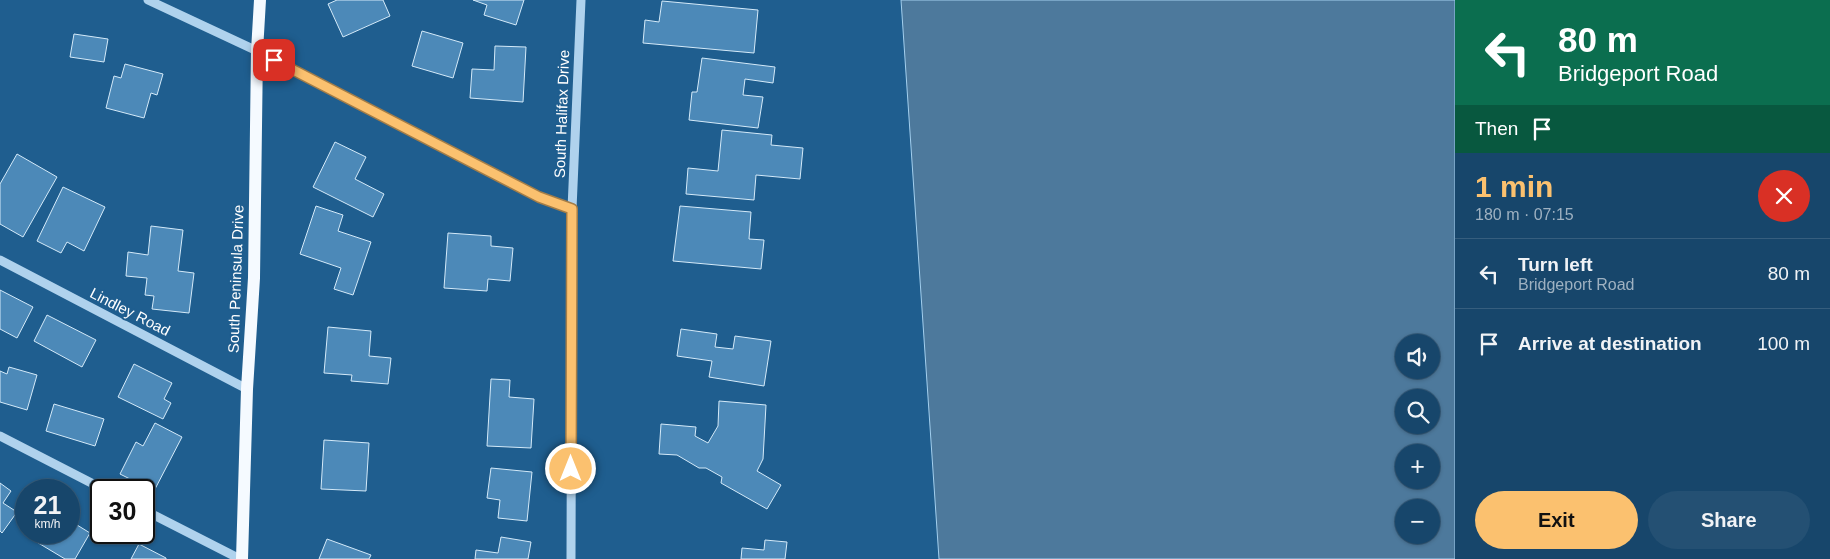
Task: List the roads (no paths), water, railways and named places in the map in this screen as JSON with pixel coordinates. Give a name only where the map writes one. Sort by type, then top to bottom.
[{"type":"main road","name":"South Peninsula Drive","points":[[241,559],[247,389],[254,278],[257,51],[260,0]]},
{"type":"street","points":[[148,0],[257,51],[539,197],[572,209]]},
{"type":"street","name":"South Halifax Drive","points":[[570,559],[572,209],[581,0]]},
{"type":"street","name":"Lindley Road","points":[[0,260],[247,389]]},
{"type":"street","points":[[0,436],[90,482]]},
{"type":"street","points":[[155,516],[241,559]]},
{"type":"water","points":[[901,0],[1455,0],[1455,559],[939,559]]}]
